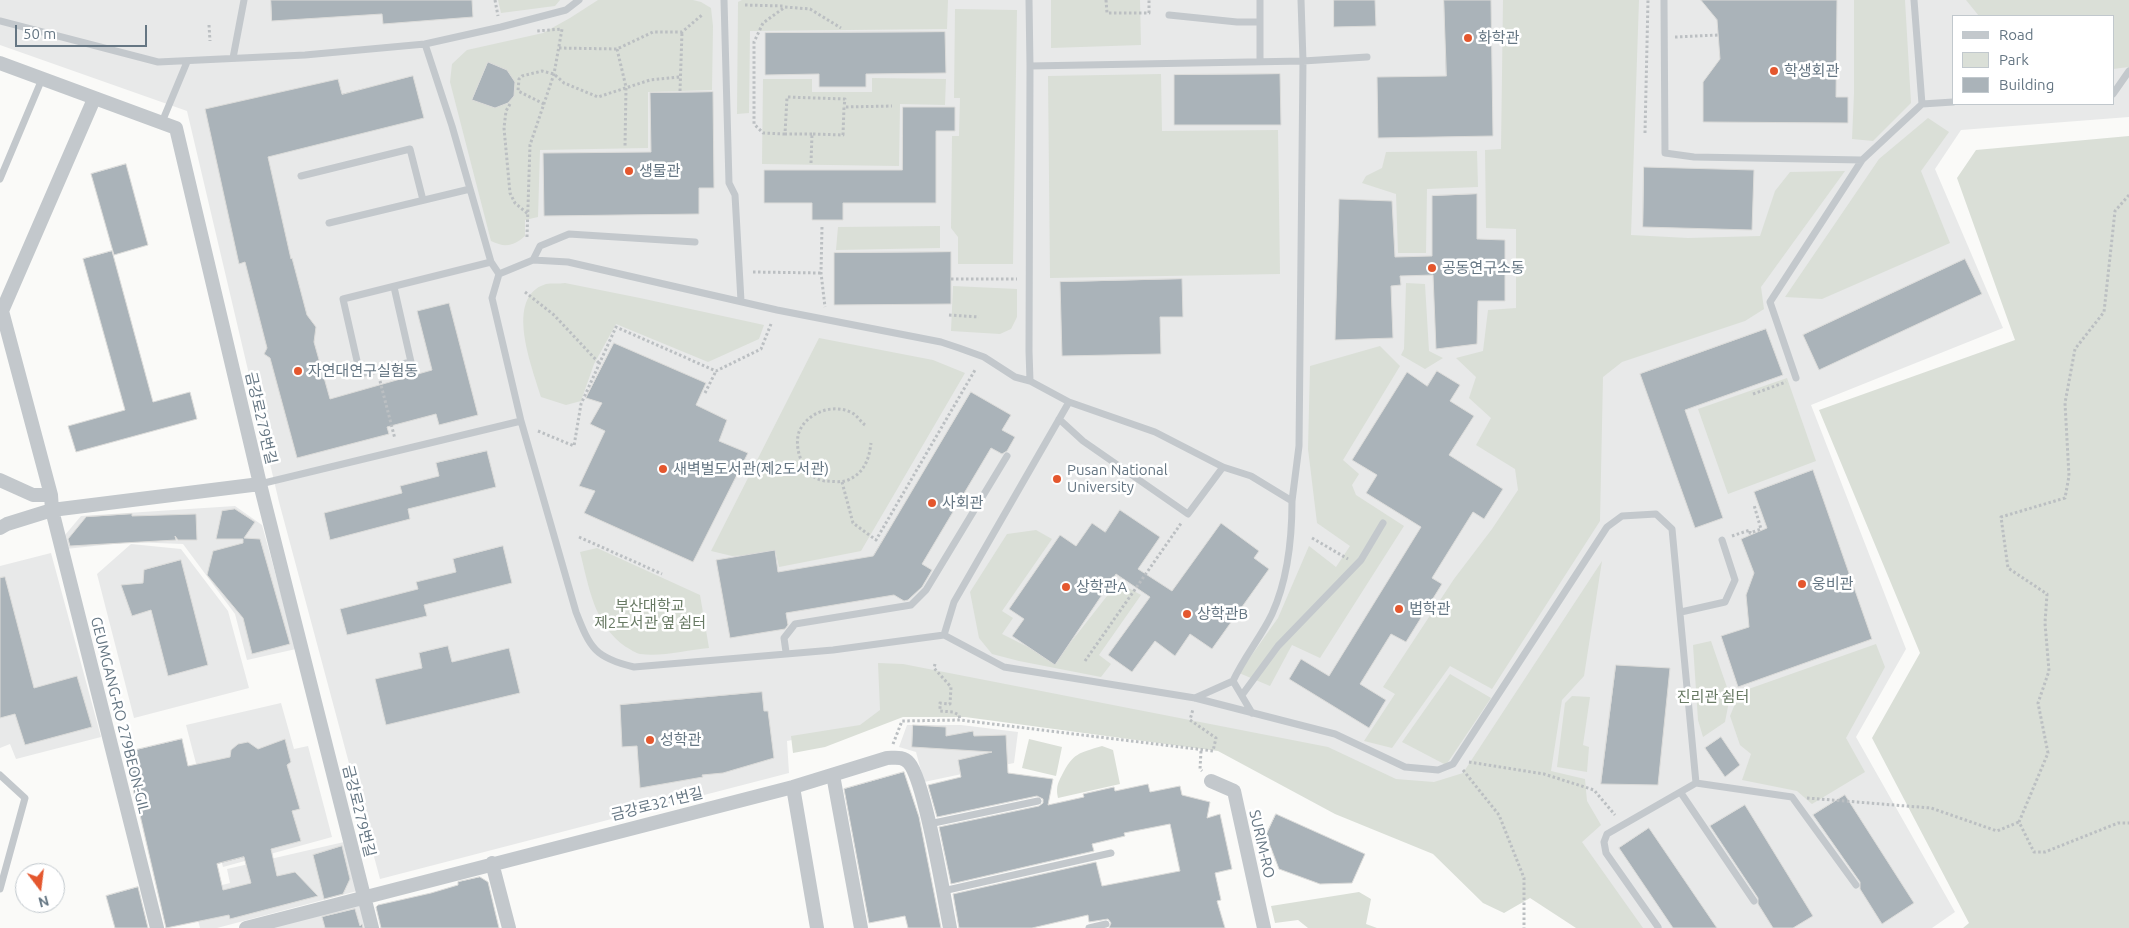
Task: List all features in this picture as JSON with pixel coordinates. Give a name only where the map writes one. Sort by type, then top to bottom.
[{"type":"street","name":"금강로279번길","points":[[0,63],[176,128],[260,484],[372,928]]},
{"type":"street","name":"GEUMGANG-RO 279BEON-GIL","points":[[94,99],[2,311],[52,495],[52,510],[157,928]]},
{"type":"street","points":[[0,480],[33,495],[52,495]]},
{"type":"street","points":[[0,528],[52,510],[260,484]]},
{"type":"street","points":[[887,758],[900,757],[909,763],[922,792],[950,928]]},
{"type":"street","name":"금강로321번길","points":[[246,928],[793,786],[887,758]]},
{"type":"street","points":[[833,775],[861,928]]},
{"type":"street","name":"SURIM-RO","points":[[1211,781],[1234,791],[1264,928]]},
{"type":"street","points":[[793,786],[817,928]]},
{"type":"street","points":[[492,863],[509,928]]},
{"type":"lane","points":[[233,58],[244,0]]},
{"type":"lane","points":[[0,21],[158,62],[186,62],[233,58],[305,56],[425,44],[566,10],[579,0]]},
{"type":"lane","points":[[724,0],[729,183],[735,195],[741,301]]},
{"type":"lane","points":[[1029,0],[1030,381]]},
{"type":"lane","points":[[1260,0],[1260,62]]},
{"type":"lane","points":[[1195,698],[1233,680],[1272,614],[1283,580],[1292,532],[1292,501],[1298,446],[1303,61],[1302,0]]},
{"type":"lane","points":[[1664,0],[1664,152],[1694,157],[1862,160]]},
{"type":"lane","points":[[1914,0],[1922,104]]},
{"type":"lane","points":[[1169,15],[1237,22],[1259,22]]},
{"type":"lane","points":[[425,44],[470,189],[490,262],[499,274]]},
{"type":"lane","points":[[1030,66],[1303,61],[1367,57]]},
{"type":"lane","points":[[162,122],[186,62]]},
{"type":"lane","points":[[2114,93],[2129,71]]},
{"type":"lane","points":[[0,179],[42,79]]},
{"type":"lane","points":[[1796,378],[1770,302],[1862,160],[1922,104],[1952,102]]},
{"type":"lane","points":[[301,176],[410,149],[423,200]]},
{"type":"lane","points":[[329,223],[470,189]]},
{"type":"lane","points":[[533,260],[540,246],[569,234],[695,242]]},
{"type":"lane","points":[[499,274],[533,260],[568,262],[826,320],[941,342],[984,357],[1015,377],[1030,381],[1069,402],[1155,432],[1223,467],[1250,476],[1292,501]]},
{"type":"lane","points":[[394,287],[411,362],[360,374],[343,299],[490,262]]},
{"type":"lane","points":[[499,274],[492,298],[521,421],[576,612],[585,635],[598,654],[613,662],[634,667],[786,652],[832,650],[944,635],[1004,666],[1195,698],[1334,734],[1405,767],[1438,770],[1453,764],[1606,527],[1622,516],[1656,514],[1672,529],[1696,783]]},
{"type":"lane","points":[[944,635],[954,602],[1069,402]]},
{"type":"lane","points":[[1059,419],[1083,441],[1188,514],[1223,467]]},
{"type":"lane","points":[[260,484],[521,421]]},
{"type":"lane","points":[[786,652],[784,638],[795,624],[911,605],[926,590],[1007,456]]},
{"type":"lane","points":[[1242,695],[1278,646],[1357,564],[1384,523]]},
{"type":"lane","points":[[1681,612],[1725,602],[1735,580],[1722,540]]},
{"type":"lane","points":[[1233,680],[1252,713]]},
{"type":"lane","points":[[0,775],[25,798],[0,889]]},
{"type":"lane","points":[[1658,927],[1606,852],[1604,842],[1607,834],[1696,783],[1792,797],[1856,885]]},
{"type":"lane","points":[[1681,793],[1754,902]]},
{"type":"lane","points":[[928,824],[1038,801]]},
{"type":"lane","points":[[942,891],[1111,853]]},
{"type":"lane","points":[[1089,928],[1106,924]]},
{"type":"path","points":[[494,0],[498,16]]},
{"type":"path","points":[[1106,0],[1107,13],[1149,13],[1149,0]]},
{"type":"path","points":[[1645,133],[1648,0]]},
{"type":"path","points":[[745,5],[810,9],[841,28]]},
{"type":"path","points":[[785,6],[763,23],[754,42],[754,124],[763,133],[786,134],[843,135],[844,98],[787,98],[786,134]]},
{"type":"path","points":[[560,48],[617,49],[653,32],[682,32],[702,15]]},
{"type":"path","points":[[209,25],[210,41]]},
{"type":"path","points":[[527,237],[530,145],[554,74],[562,29],[529,32]]},
{"type":"path","points":[[680,91],[682,32]]},
{"type":"path","points":[[1664,37],[1718,35]]},
{"type":"path","points":[[617,49],[626,87],[626,147]]},
{"type":"path","points":[[544,104],[518,91],[519,79],[530,73],[542,70],[554,74],[564,83],[598,97],[650,80],[680,77]]},
{"type":"path","points":[[510,104],[506,110],[504,128],[510,193],[515,203],[528,214]]},
{"type":"path","points":[[844,107],[892,106]]},
{"type":"path","points":[[811,163],[812,134]]},
{"type":"path","points":[[1792,797],[1931,808],[1997,831],[2019,822],[2048,753],[2038,703],[2048,671],[2045,623],[2047,594],[2008,568],[2001,517],[2065,498],[2069,476],[2065,403],[2075,349],[2104,312],[2114,211],[2129,195]]},
{"type":"path","points":[[822,227],[821,273],[826,320]]},
{"type":"path","points":[[753,272],[821,273]]},
{"type":"path","points":[[951,279],[1018,279]]},
{"type":"path","points":[[525,292],[554,315],[599,363]]},
{"type":"path","points":[[949,315],[979,317]]},
{"type":"path","points":[[705,393],[716,371],[761,349],[771,324]]},
{"type":"path","points":[[538,431],[574,446],[580,404],[616,327],[716,371]]},
{"type":"path","points":[[377,370],[395,439]]},
{"type":"path","points":[[842,482],[853,523],[876,540],[975,370]]},
{"type":"path","points":[[1753,394],[1796,378]]},
{"type":"path","points":[[865,425],[854,415],[844,410],[826,410],[813,415],[804,423],[799,432],[797,443],[804,467],[810,475],[821,480],[842,482],[856,476],[865,467],[870,456],[871,443]]},
{"type":"path","points":[[1740,533],[1750,530],[1750,533],[1761,529],[1754,505]]},
{"type":"path","points":[[1085,661],[1188,514]]},
{"type":"path","points":[[579,537],[662,574]]},
{"type":"path","points":[[1312,538],[1357,564]]},
{"type":"path","points":[[935,664],[934,668],[951,687],[950,704],[940,703],[940,711],[953,712],[959,715],[960,720]]},
{"type":"path","points":[[887,758],[902,721],[960,720],[1213,751],[1216,738],[1190,720],[1194,709]]},
{"type":"path","points":[[1466,761],[1544,774],[1594,790],[1616,816]]},
{"type":"path","points":[[1462,768],[1499,815],[1524,878],[1524,928]]},
{"type":"path","points":[[2019,822],[2034,852],[2045,852],[2118,823],[2129,823]]},
{"type":"shaded area","name":"Pusan National University","points":[[0,0],[2129,0],[2129,117],[1961,130],[1935,169],[2003,328],[1811,405],[1906,649],[1856,737],[1955,912],[1932,928],[1619,928],[1218,746],[961,710],[891,709],[861,727],[787,741],[789,773],[380,879],[279,502],[187,111],[0,45]]},
{"type":"shaded area","points":[[235,506],[262,525],[296,649],[247,660],[235,614],[183,544],[131,542],[66,549],[65,535],[81,516]]},
{"type":"shaded area","points":[[131,544],[181,549],[228,611],[249,688],[134,718],[97,574]]},
{"type":"shaded area","points":[[51,553],[101,737],[16,759],[10,744],[0,748],[0,566]]},
{"type":"shaded area","points":[[281,703],[294,749],[308,746],[332,837],[223,867],[186,725]]},
{"type":"shaded area","points":[[907,725],[961,725],[1018,732],[1014,763],[924,782],[916,752],[899,747]]},
{"type":"shaded area","points":[[344,842],[357,891],[217,928],[200,928],[191,893],[230,883],[227,869]]},
{"type":"shaded area","points":[[361,903],[368,928],[267,928]]},
{"type":"green space","points":[[498,0],[560,0],[555,6],[501,13]]},
{"type":"green space","points":[[598,0],[693,0],[711,8],[713,26],[712,90],[648,92],[648,148],[540,150],[538,217],[525,220],[525,236],[517,242],[505,245],[491,241],[450,82],[452,64],[467,50],[543,33]]},
{"type":"green space","points":[[742,0],[948,0],[947,29],[750,31],[749,113],[737,114],[738,2]]},
{"type":"green space","points":[[1051,0],[1140,0],[1141,45],[1051,48]]},
{"type":"green space","points":[[1503,0],[1639,0],[1631,235],[1688,238],[1760,236],[1775,191],[1790,172],[1845,171],[1761,287],[1764,309],[1745,321],[1622,362],[1603,377],[1600,521],[1492,689],[1450,666],[1392,748],[1364,741],[1395,694],[1383,687],[1454,579],[1492,529],[1518,490],[1515,469],[1476,445],[1491,418],[1469,398],[1476,377],[1456,358],[1483,351],[1488,310],[1516,308],[1516,229],[1486,228],[1485,150],[1501,149]]},
{"type":"green space","points":[[1854,0],[1905,0],[1911,103],[1873,141],[1852,139]]},
{"type":"green space","points":[[1966,0],[2129,0],[2129,67],[2114,69],[2114,15],[1978,15]]},
{"type":"green space","points":[[955,9],[1017,10],[1013,264],[958,264],[958,237],[951,228],[952,136],[959,136],[960,98],[954,98]]},
{"type":"green space","points":[[1161,74],[1162,131],[1278,130],[1280,274],[1050,278],[1048,76]]},
{"type":"green space","points":[[872,78],[946,79],[945,105],[900,104],[899,166],[762,164],[763,79],[812,79],[812,92],[872,92]]},
{"type":"green space","points":[[1928,118],[1949,132],[1921,171],[1950,243],[1822,299],[1785,297],[1879,159]]},
{"type":"green space","points":[[2129,136],[2129,928],[1963,928],[1969,923],[1872,738],[1920,653],[1819,410],[2015,340],[1957,178],[1976,150]]},
{"type":"green space","points":[[1477,151],[1478,187],[1427,189],[1426,253],[1398,253],[1396,194],[1362,183],[1366,176],[1382,168],[1386,152]]},
{"type":"green space","points":[[940,226],[940,248],[836,250],[838,227]]},
{"type":"green space","points":[[565,283],[764,325],[759,339],[708,362],[616,324],[594,364],[581,401],[566,405],[541,397],[524,335],[523,318],[526,303],[533,291],[546,284]]},
{"type":"green space","points":[[1406,283],[1425,284],[1429,351],[1443,358],[1425,369],[1401,355],[1404,349]]},
{"type":"green space","points":[[953,286],[1017,289],[1017,317],[1011,329],[1000,334],[951,331]]},
{"type":"green space","points":[[819,338],[933,360],[965,373],[861,551],[779,567],[776,554],[732,556],[711,551]]},
{"type":"green space","points":[[1380,346],[1400,366],[1343,460],[1359,474],[1352,485],[1356,495],[1404,526],[1320,658],[1292,645],[1270,686],[1239,673],[1278,618],[1309,546],[1336,567],[1350,546],[1317,523],[1308,449],[1310,366]]},
{"type":"green space","points":[[1787,378],[1816,461],[1728,494],[1698,409]]},
{"type":"green space","points":[[1036,530],[1052,539],[1002,611],[1013,618],[1002,634],[1056,661],[1118,582],[1141,595],[1099,655],[1111,664],[1101,677],[992,654],[979,638],[970,592],[1007,534]]},
{"type":"green space","name":"부산대학교 제2도서관 옆 쉼터","points":[[597,548],[700,595],[709,648],[648,655],[634,652],[615,638],[600,617],[594,604],[580,552]]},
{"type":"green space","points":[[1602,561],[1584,676],[1562,700],[1551,771],[1585,779],[1587,801],[1601,825],[1582,842],[1643,928],[1576,928],[1530,898],[1504,913],[1483,903],[1433,854],[1335,814],[1218,751],[965,717],[903,717],[825,747],[793,753],[791,736],[860,725],[880,710],[878,663],[903,664],[1328,747],[1396,779],[1434,782],[1463,773]]},
{"type":"green space","name":"진리관 쉼터","points":[[1711,641],[1730,696],[1725,722],[1703,737],[1698,720],[1693,645]]},
{"type":"green space","points":[[1876,644],[1885,667],[1846,738],[1865,772],[1812,804],[1797,791],[1742,780],[1751,754],[1740,745],[1730,716],[1740,692]]},
{"type":"green space","points":[[1450,674],[1491,698],[1446,765],[1402,742]]},
{"type":"green space","points":[[1572,696],[1590,697],[1583,745],[1589,747],[1587,772],[1557,767],[1565,703]]},
{"type":"green space","points":[[1029,739],[1062,747],[1056,776],[1022,768]]},
{"type":"green space","points":[[1102,746],[1113,750],[1120,784],[1058,798],[1058,784],[1073,758],[1082,752]]},
{"type":"green space","points":[[1359,892],[1371,899],[1366,924],[1377,928],[1308,928],[1298,920],[1275,923],[1271,906]]},
{"type":"building","points":[[271,0],[472,0],[473,17],[383,24],[382,14],[272,21]]},
{"type":"building","points":[[1334,0],[1375,0],[1376,26],[1334,27]]},
{"type":"building","name":"화학관","points":[[1444,0],[1491,0],[1493,136],[1378,138],[1377,77],[1446,76]]},
{"type":"building","name":"학생회관","points":[[1701,0],[1837,0],[1836,97],[1848,97],[1848,123],[1703,122],[1703,82],[1720,59],[1717,20]]},
{"type":"building","points":[[945,32],[946,73],[866,74],[866,87],[819,87],[819,74],[765,75],[765,33]]},
{"type":"building","points":[[488,62],[507,70],[515,82],[514,96],[508,103],[495,108],[472,100]]},
{"type":"building","points":[[1280,74],[1281,125],[1174,125],[1174,75]]},
{"type":"building","points":[[413,76],[424,118],[268,157],[291,259],[307,315],[316,327],[314,342],[330,399],[432,370],[417,311],[449,303],[478,415],[439,425],[436,414],[387,427],[389,434],[297,458],[270,358],[264,354],[267,348],[245,262],[239,264],[205,109],[338,79],[342,94]]},
{"type":"building","name":"생물관","points":[[713,92],[714,188],[699,188],[699,214],[544,216],[543,153],[651,152],[650,93]]},
{"type":"building","points":[[903,107],[955,107],[955,131],[936,131],[936,203],[843,203],[843,220],[812,220],[812,203],[764,203],[764,170],[902,170]]},
{"type":"building","points":[[126,164],[148,245],[114,255],[91,174]]},
{"type":"building","points":[[1644,167],[1754,170],[1752,230],[1643,227]]},
{"type":"building","name":"공동연구소동","points":[[1477,194],[1477,239],[1505,240],[1505,301],[1478,301],[1477,344],[1436,349],[1433,275],[1400,276],[1401,285],[1391,286],[1393,338],[1335,340],[1339,199],[1392,201],[1395,257],[1432,256],[1432,196]]},
{"type":"building","points":[[112,251],[153,402],[190,392],[197,419],[76,452],[68,426],[125,410],[83,259]]},
{"type":"building","points":[[951,252],[951,304],[834,305],[834,253]]},
{"type":"building","points":[[1965,259],[1982,294],[1819,370],[1803,335]]},
{"type":"building","points":[[1182,279],[1183,317],[1160,317],[1161,354],[1062,356],[1060,282]]},
{"type":"building","points":[[1766,329],[1783,375],[1685,410],[1723,518],[1695,528],[1640,374]]},
{"type":"building","name":"새벽벌도서관(제2도서관)","points":[[614,343],[706,383],[696,405],[727,420],[719,441],[748,453],[693,562],[584,513],[595,491],[579,486],[605,431],[590,424],[602,403],[586,398]]},
{"type":"building","points":[[1437,371],[1460,385],[1450,401],[1474,416],[1449,455],[1503,489],[1484,519],[1473,512],[1432,578],[1442,584],[1406,642],[1391,634],[1360,684],[1386,700],[1369,728],[1289,679],[1301,659],[1329,676],[1421,527],[1366,493],[1377,475],[1352,460],[1407,372],[1427,386]]},
{"type":"building","name":"사회관","points":[[971,392],[1011,415],[1002,430],[1015,437],[1007,451],[1002,454],[991,448],[922,564],[932,570],[922,587],[908,600],[904,601],[894,595],[786,613],[788,625],[785,629],[730,638],[716,560],[775,550],[778,572],[873,556]]},
{"type":"building","points":[[487,451],[496,487],[408,509],[410,519],[330,540],[324,513],[402,493],[400,486],[439,476],[436,463]]},
{"type":"building","name":"웅비관","points":[[1813,470],[1872,639],[1738,687],[1721,636],[1749,627],[1746,595],[1754,573],[1741,539],[1767,528],[1754,492]]},
{"type":"building","points":[[235,509],[255,522],[244,538],[260,539],[290,644],[252,654],[243,618],[207,575],[213,551],[243,543],[243,539],[216,539],[222,511]]},
{"type":"building","points":[[1120,510],[1160,537],[1138,569],[1172,591],[1221,523],[1259,551],[1254,558],[1269,569],[1212,649],[1190,634],[1175,656],[1155,641],[1132,672],[1108,655],[1150,597],[1116,574],[1055,665],[1012,636],[1024,619],[1009,609],[1060,535],[1076,546],[1092,523],[1105,532]]},
{"type":"building","points":[[132,514],[132,516],[196,514],[197,540],[178,540],[175,536],[176,540],[70,546],[68,539],[86,517]]},
{"type":"building","points":[[503,546],[512,583],[424,605],[427,616],[347,635],[340,609],[418,589],[416,582],[456,572],[453,559]]},
{"type":"building","points":[[181,560],[208,665],[168,676],[151,610],[132,616],[121,585],[143,583],[144,570]]},
{"type":"building","points":[[5,577],[34,688],[77,676],[92,727],[25,745],[15,714],[0,718],[0,578]]},
{"type":"building","points":[[448,646],[452,662],[509,648],[520,693],[386,725],[375,679],[422,668],[419,653]]},
{"type":"building","points":[[1616,665],[1670,668],[1658,785],[1601,784]]},
{"type":"building","name":"성학관","points":[[762,692],[764,711],[768,711],[774,758],[723,773],[702,775],[703,777],[640,788],[637,746],[622,747],[620,705]]},
{"type":"building","points":[[913,725],[946,727],[946,736],[973,731],[974,736],[1006,735],[1008,773],[1053,779],[1048,805],[1084,797],[1083,794],[1114,787],[1115,791],[1148,784],[1150,792],[1180,786],[1182,795],[1210,802],[1207,818],[1220,814],[1232,869],[1215,873],[1221,900],[1217,901],[1225,928],[1109,928],[1111,923],[1108,919],[1089,922],[1088,915],[1032,928],[959,928],[953,894],[1096,862],[1102,886],[1180,871],[1170,824],[1124,833],[1125,836],[1092,844],[1094,851],[951,884],[939,827],[1039,806],[1043,803],[1043,799],[1037,796],[937,817],[928,785],[961,777],[958,760],[992,752],[912,747]]},
{"type":"building","points":[[1721,737],[1740,765],[1725,777],[1705,748]]},
{"type":"building","points":[[182,739],[188,766],[230,757],[231,750],[238,744],[248,742],[258,749],[285,739],[291,762],[287,765],[300,809],[292,811],[301,841],[271,849],[277,876],[295,872],[318,896],[230,919],[229,915],[166,928],[140,815],[123,753]],"holes":[[[244,857],[251,883],[223,890],[217,864]]]},
{"type":"building","points":[[904,772],[919,817],[941,928],[908,928],[905,916],[869,923],[844,789]]},
{"type":"building","points":[[1845,795],[1914,903],[1882,924],[1860,889],[1860,882],[1813,815]]},
{"type":"building","points":[[1745,805],[1813,916],[1793,928],[1773,928],[1758,904],[1758,898],[1710,826]]},
{"type":"building","points":[[1276,814],[1365,854],[1352,883],[1320,884],[1279,869],[1266,835]]},
{"type":"building","points":[[1649,828],[1717,928],[1673,928],[1619,848]]},
{"type":"building","points":[[342,846],[350,879],[343,894],[324,899],[313,855]]},
{"type":"building","points":[[480,877],[488,882],[499,928],[381,928],[376,907],[378,905],[431,893],[458,885],[458,882]]},
{"type":"building","points":[[138,887],[148,928],[115,928],[106,896]]},
{"type":"building","points":[[355,909],[360,926],[362,924],[363,928],[325,928],[322,917]]},
{"type":"place","name":"화학관","points":[[1468,38]]},
{"type":"place","name":"학생회관","points":[[1774,71]]},
{"type":"place","name":"생물관","points":[[629,171]]},
{"type":"place","name":"공동연구소동","points":[[1432,268]]},
{"type":"place","name":"자연대연구실험동","points":[[298,371]]},
{"type":"place","name":"새벽벌도서관(제2도서관)","points":[[663,469]]},
{"type":"place","name":"Pusan National University","points":[[1057,479]]},
{"type":"place","name":"사회관","points":[[932,503]]},
{"type":"place","name":"웅비관","points":[[1802,584]]},
{"type":"place","name":"상학관A","points":[[1066,587]]},
{"type":"place","name":"법학관","points":[[1399,609]]},
{"type":"place","name":"상학관B","points":[[1187,614]]},
{"type":"place","name":"성학관","points":[[650,740]]}]
